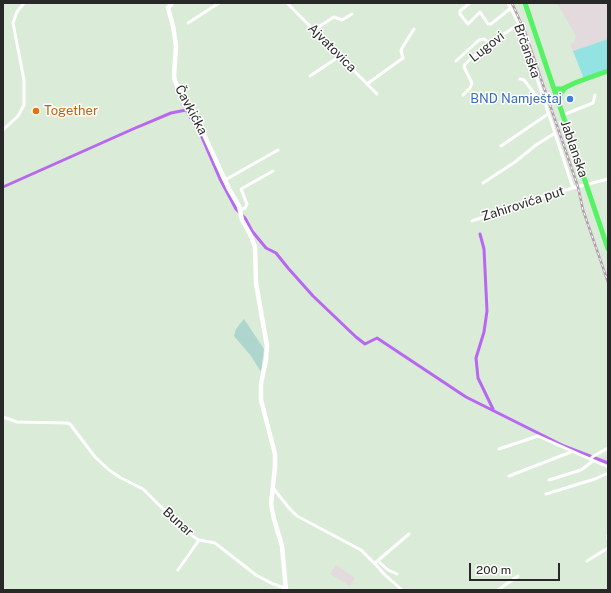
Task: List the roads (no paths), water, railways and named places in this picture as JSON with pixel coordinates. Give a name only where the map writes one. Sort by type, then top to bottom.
[{"type":"main road","name":"Jablanska","points":[[525,3],[587,185],[606,235],[608,249]]},
{"type":"main road","points":[[554,88],[608,71]]},
{"type":"main road","points":[[554,88],[559,90],[577,82]]},
{"type":"main road","points":[[559,104],[561,93],[564,88]]},
{"type":"street","points":[[3,130],[18,116],[24,105],[24,80],[14,23],[17,12],[24,3]]},
{"type":"street","name":"Čavkićka","points":[[172,3],[168,8],[176,46],[175,81],[180,93],[201,128],[241,213],[255,247],[256,283],[266,338],[267,352],[261,384],[261,400],[275,454],[276,467],[271,504],[282,546],[285,589]]},
{"type":"street","points":[[188,23],[219,3]]},
{"type":"street","name":"Ajvatovica","points":[[287,3],[376,94]]},
{"type":"street","points":[[470,3],[460,10],[460,14],[468,24],[480,12],[489,25],[511,8]]},
{"type":"street","name":"Brčanska","points":[[508,3],[519,24],[573,188]]},
{"type":"street","points":[[314,30],[334,17],[342,20],[352,14]]},
{"type":"street","name":"Lugovi","points":[[463,95],[470,88],[472,83],[464,66],[490,43],[519,24]]},
{"type":"street","points":[[367,84],[403,58],[401,51],[402,48],[414,29]]},
{"type":"street","points":[[456,60],[479,40],[484,39],[490,43]]},
{"type":"street","points":[[310,76],[340,56]]},
{"type":"street","points":[[520,79],[524,80],[537,97],[543,98]]},
{"type":"street","points":[[563,115],[593,103],[595,95]]},
{"type":"street","points":[[501,146],[548,114]]},
{"type":"street","points":[[483,183],[555,133]]},
{"type":"street","points":[[225,180],[278,150]]},
{"type":"street","points":[[241,213],[247,204],[241,189],[273,170]]},
{"type":"street","points":[[573,188],[608,179]]},
{"type":"street","name":"Zahirovića put","points":[[472,221],[537,198],[573,188]]},
{"type":"street","name":"Bunar","points":[[3,417],[24,422],[70,424],[81,440],[109,470],[143,489],[194,537],[199,540],[215,543],[256,574],[285,589]]},
{"type":"street","points":[[499,449],[535,437],[540,437],[571,452],[592,459],[608,468]]},
{"type":"street","points":[[549,480],[581,470],[592,459],[608,448]]},
{"type":"street","points":[[509,476],[571,452]]},
{"type":"street","points":[[546,494],[595,479],[608,473]]},
{"type":"street","points":[[273,488],[297,516],[351,544],[388,570],[397,574]]},
{"type":"street","points":[[376,562],[409,534]]},
{"type":"street","points":[[178,570],[199,540]]},
{"type":"street","points":[[587,562],[608,548]]},
{"type":"street","points":[[376,562],[384,574],[402,590]]},
{"type":"street","points":[[498,590],[518,576]]},
{"type":"waterway","points":[[3,187],[171,113],[186,110],[201,135],[220,179],[236,209],[245,218],[252,231],[266,248],[276,253],[313,296],[356,337],[365,344],[377,338],[466,397],[564,446],[608,463]]},
{"type":"waterway","points":[[480,234],[484,249],[487,311],[484,332],[476,358],[478,378],[493,409]]},
{"type":"railway","points":[[512,3],[525,32],[578,187],[583,210],[608,282]]},
{"type":"place","name":"BND Namještaj","points":[[570,99]]},
{"type":"place","name":"Together","points":[[36,111]]}]
